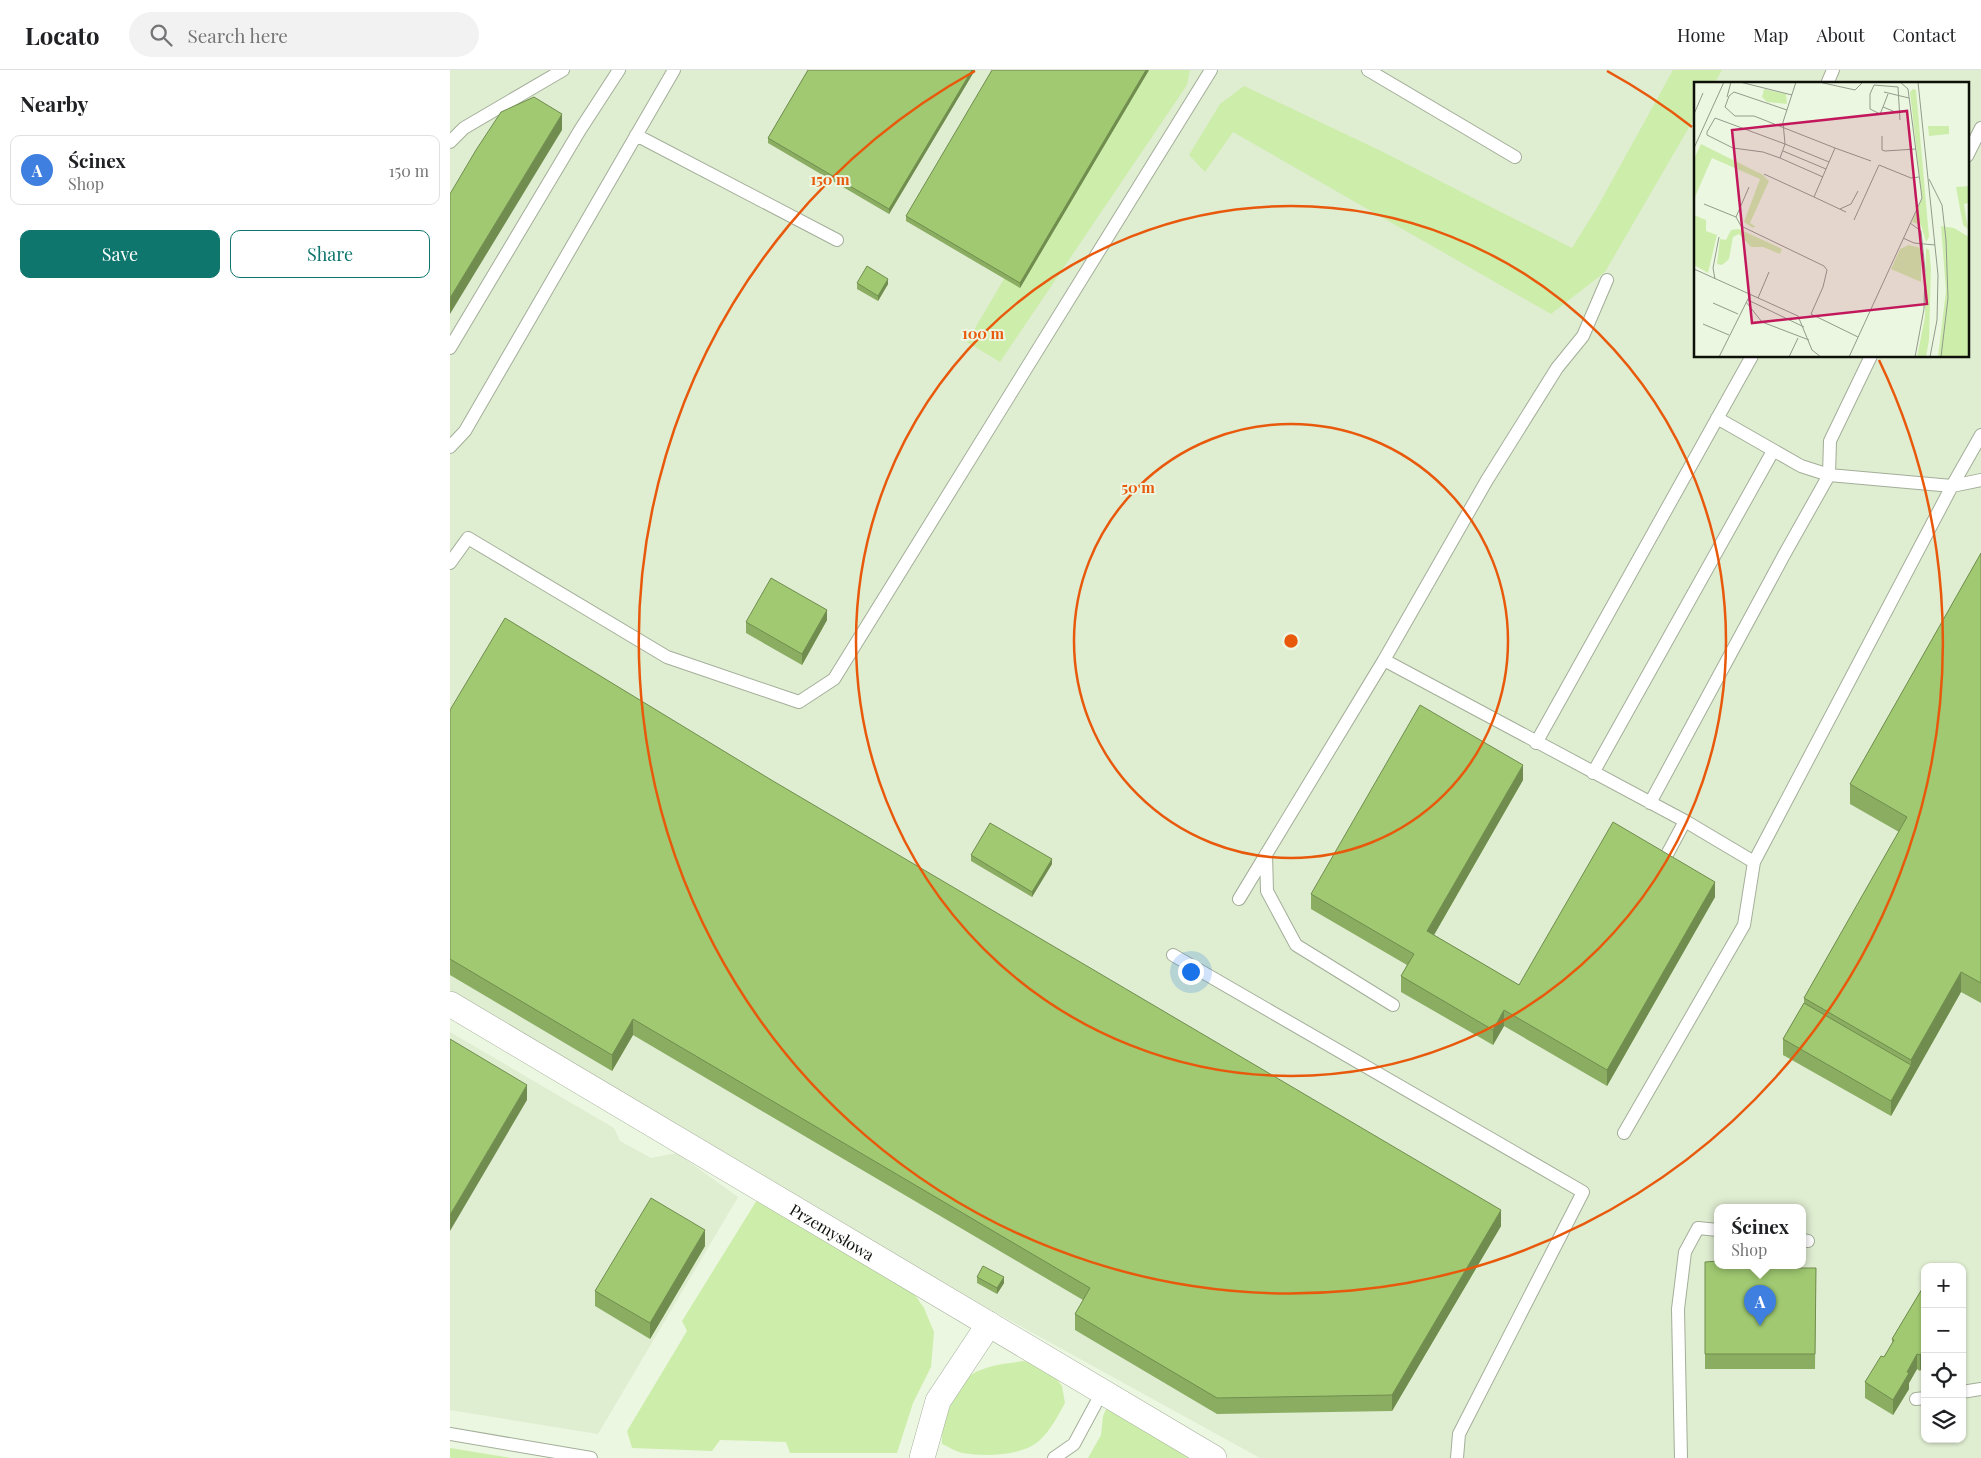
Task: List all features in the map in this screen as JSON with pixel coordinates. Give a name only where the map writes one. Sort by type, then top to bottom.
[{"type":"street","name":"Przemysłowa","points":[[450,1004],[1214,1458]]},
{"type":"street","points":[[922,1458],[938,1401],[989,1324]]},
{"type":"lane","points":[[450,142],[464,128],[563,70]]},
{"type":"lane","points":[[450,348],[580,130],[619,70]]},
{"type":"lane","points":[[450,563],[468,538],[667,657],[799,702],[834,679],[1210,70]]},
{"type":"lane","points":[[1368,70],[1514,157]]},
{"type":"lane","points":[[1828,82],[1833,70]]},
{"type":"lane","points":[[450,447],[465,431],[636,134],[668,72]]},
{"type":"lane","points":[[1968,154],[1981,128]]},
{"type":"lane","points":[[636,134],[837,240]]},
{"type":"lane","points":[[1239,899],[1384,660],[1492,472],[1557,368],[1583,336],[1607,280]]},
{"type":"lane","points":[[1536,743],[1751,358]]},
{"type":"lane","points":[[1650,803],[1829,475],[1830,441],[1870,358]]},
{"type":"lane","points":[[1717,418],[1801,466],[1829,475],[1952,486],[1981,480]]},
{"type":"lane","points":[[1624,1133],[1744,925],[1754,862],[1952,486],[1981,435]]},
{"type":"lane","points":[[1593,773],[1773,450]]},
{"type":"lane","points":[[1384,660],[1685,821],[1754,862]]},
{"type":"lane","points":[[1663,862],[1685,821]]},
{"type":"lane","points":[[1266,854],[1267,891],[1296,945],[1393,1006]]},
{"type":"lane","points":[[1173,955],[1583,1192],[1459,1434],[1457,1458]]},
{"type":"lane","points":[[1681,1458],[1678,1308],[1685,1252],[1698,1228],[1714,1230]]},
{"type":"lane","points":[[1966,1391],[1980,1388]]},
{"type":"lane","points":[[1054,1458],[1074,1444],[1102,1392]]},
{"type":"lane","points":[[450,1434],[591,1458]]},
{"type":"shaded area","points":[[450,70],[1981,70],[1981,1458],[1260,1458],[962,1294],[450,991]]},
{"type":"shaded area","points":[[450,1032],[614,1128],[620,1141],[651,1158],[677,1153],[738,1197],[598,1434],[450,1410]]},
{"type":"green space","points":[[1095,70],[1190,70],[1187,85],[1000,362],[967,342],[1025,243]]},
{"type":"green space","points":[[1673,70],[1722,70],[1715,82],[1694,82],[1694,119],[1605,272],[1551,314],[1233,132],[1205,172],[1189,155],[1220,104],[1244,86],[1381,151],[1572,248],[1598,206]]},
{"type":"green space","points":[[757,1200],[910,1288],[924,1308],[934,1332],[931,1367],[913,1403],[897,1453],[790,1453],[786,1442],[720,1440],[712,1451],[632,1448],[627,1431],[687,1331],[682,1321]]},
{"type":"green space","points":[[1023,1361],[1047,1367],[1062,1386],[1065,1403],[1054,1423],[1043,1437],[1032,1446],[1023,1450],[992,1455],[955,1451],[942,1444],[946,1417],[955,1396],[965,1380],[983,1369]]},
{"type":"green space","points":[[1107,1407],[1197,1458],[1088,1458],[1101,1435],[1103,1416]]},
{"type":"green space","points":[[450,1448],[511,1458],[450,1458]]},
{"type":"building","points":[[808,70],[972,70],[889,209],[768,138]]},
{"type":"building","points":[[992,70],[1146,70],[1020,283],[906,216]]},
{"type":"building","points":[[534,97],[562,114],[450,298],[450,194],[501,112]]},
{"type":"building","points":[[867,266],[888,279],[878,296],[857,283]]},
{"type":"building","points":[[1981,553],[1981,983],[1961,972],[1911,1060],[1804,998],[1907,817],[1850,784]]},
{"type":"building","points":[[771,578],[827,610],[802,654],[746,622]]},
{"type":"building","points":[[505,618],[773,781],[1501,1210],[1392,1395],[1217,1398],[1075,1314],[1090,1288],[633,1019],[612,1055],[450,959],[450,710]]},
{"type":"building","points":[[1420,705],[1523,765],[1427,931],[1519,985],[1613,822],[1715,882],[1607,1070],[1504,1010],[1493,1030],[1401,976],[1414,954],[1311,894]]},
{"type":"building","points":[[990,823],[1052,859],[1032,892],[971,855]]},
{"type":"building","points":[[1804,1003],[1911,1065],[1891,1101],[1783,1039]]},
{"type":"building","points":[[450,1039],[527,1085],[450,1215]]},
{"type":"building","points":[[651,1198],[705,1230],[650,1323],[595,1291]]},
{"type":"building","points":[[1714,1261],[1714,1269],[1816,1268],[1815,1354],[1705,1354],[1705,1262]]},
{"type":"building","points":[[983,1266],[1004,1277],[997,1288],[977,1277]]},
{"type":"building","points":[[1921,1291],[1921,1354],[1917,1354],[1907,1372],[1909,1373],[1893,1400],[1865,1382],[1881,1356],[1884,1357],[1894,1340],[1892,1339]]},
{"type":"place","name":"Ścinex","points":[[1760,1326]]}]
